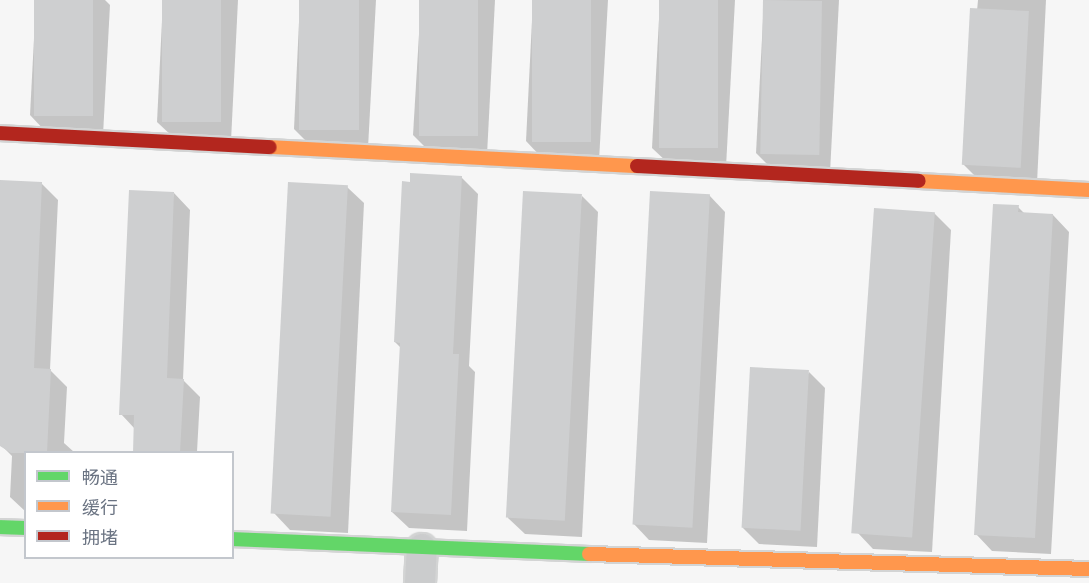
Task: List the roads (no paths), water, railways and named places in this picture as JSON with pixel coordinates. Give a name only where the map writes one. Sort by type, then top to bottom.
[{"type":"street","points":[[0,133],[1089,190]]},
{"type":"street","points":[[0,527],[24,528]]},
{"type":"street","points":[[234,539],[422,549],[1089,569]]},
{"type":"street","points":[[420,583],[422,549]]}]
